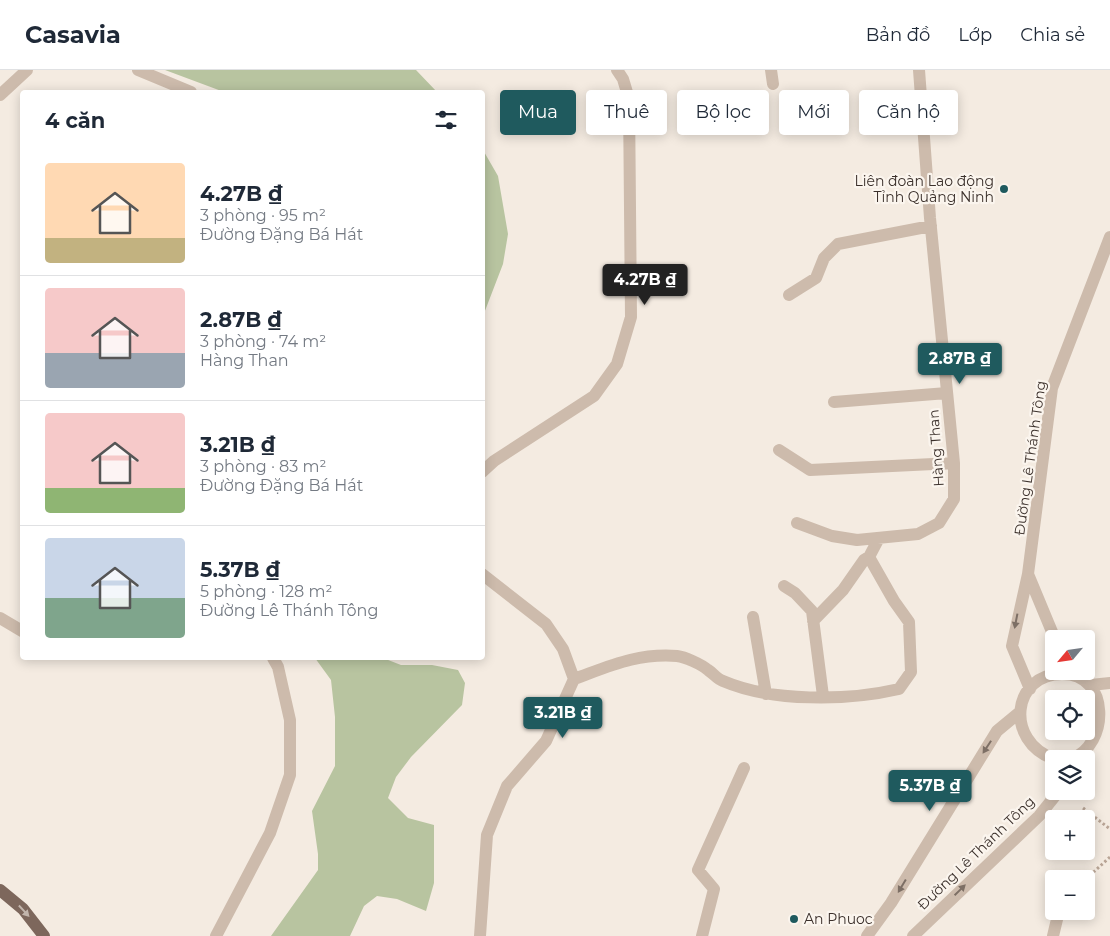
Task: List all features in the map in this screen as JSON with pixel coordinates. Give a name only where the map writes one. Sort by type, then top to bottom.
[{"type":"main road","points":[[0,890],[23,909],[44,936]]},
{"type":"street","points":[[0,95],[27,70]]},
{"type":"street","points":[[138,70],[186,90]]},
{"type":"street","points":[[485,469],[494,461],[594,396],[617,364],[631,317],[630,99],[623,79],[617,70]]},
{"type":"street","points":[[771,70],[773,84]]},
{"type":"street","name":"Hàng Than","points":[[797,524],[832,536],[857,540],[918,534],[940,523],[954,499],[954,463],[931,226],[919,70]]},
{"type":"street","points":[[789,294],[816,278],[824,258],[838,244],[931,226]]},
{"type":"street","name":"Đường Lê Thánh Tông","points":[[1030,689],[1012,646],[1028,574],[1052,388],[1110,237]]},
{"type":"street","points":[[834,402],[948,393]]},
{"type":"street","points":[[778,450],[810,470],[954,463]]},
{"type":"street","points":[[813,621],[834,601],[864,560],[869,557],[879,538]]},
{"type":"street","points":[[574,680],[643,656],[679,656],[706,668],[720,680],[766,694],[823,696],[882,693],[899,689],[911,672],[909,622],[894,601],[869,557]]},
{"type":"street","name":"Đường Lê Thánh Tông","points":[[1028,574],[1051,630]]},
{"type":"street","points":[[480,936],[488,835],[507,786],[546,741],[574,680],[563,649],[546,624],[485,576]]},
{"type":"street","points":[[784,586],[812,611],[823,696]]},
{"type":"street","points":[[753,617],[766,694]]},
{"type":"street","points":[[0,618],[20,631]]},
{"type":"street","points":[[216,936],[270,833],[290,775],[290,720],[278,668],[274,660]]},
{"type":"street","points":[[1045,678],[1039,680],[1030,689],[1023,700],[1020,712],[1020,725],[1025,737],[1045,756]]},
{"type":"street","points":[[1083,680],[1091,685],[1103,702],[1106,715],[1105,738],[1089,750]]},
{"type":"street","points":[[1091,685],[1110,683]]},
{"type":"street","name":"Đường Lê Thánh Tông","points":[[867,936],[891,903],[997,731],[1020,712]]},
{"type":"street","points":[[702,936],[714,889],[698,870],[744,768]]},
{"type":"street","name":"Đường Lê Thánh Tông","points":[[913,936],[1039,816],[1052,800]]},
{"type":"street","points":[[1053,936],[1057,920]]},
{"type":"path","points":[[1083,808],[1110,829]]},
{"type":"path","points":[[1095,871],[1110,857]]},
{"type":"green space","points":[[165,70],[416,70],[435,90],[219,90]]},
{"type":"green space","points":[[485,153],[498,176],[508,234],[503,264],[485,311]]},
{"type":"green space","points":[[316,660],[388,660],[401,665],[432,665],[458,670],[465,683],[462,705],[411,757],[396,777],[388,798],[408,818],[434,825],[434,883],[426,911],[397,899],[377,896],[364,906],[350,936],[271,936],[318,870],[318,854],[312,811],[335,766],[335,717],[331,680]]},
{"type":"place","name":"Liên đoàn Lao động Tỉnh Quảng Ninh","points":[[1004,189]]},
{"type":"place","name":"An Phuoc","points":[[794,919]]}]
